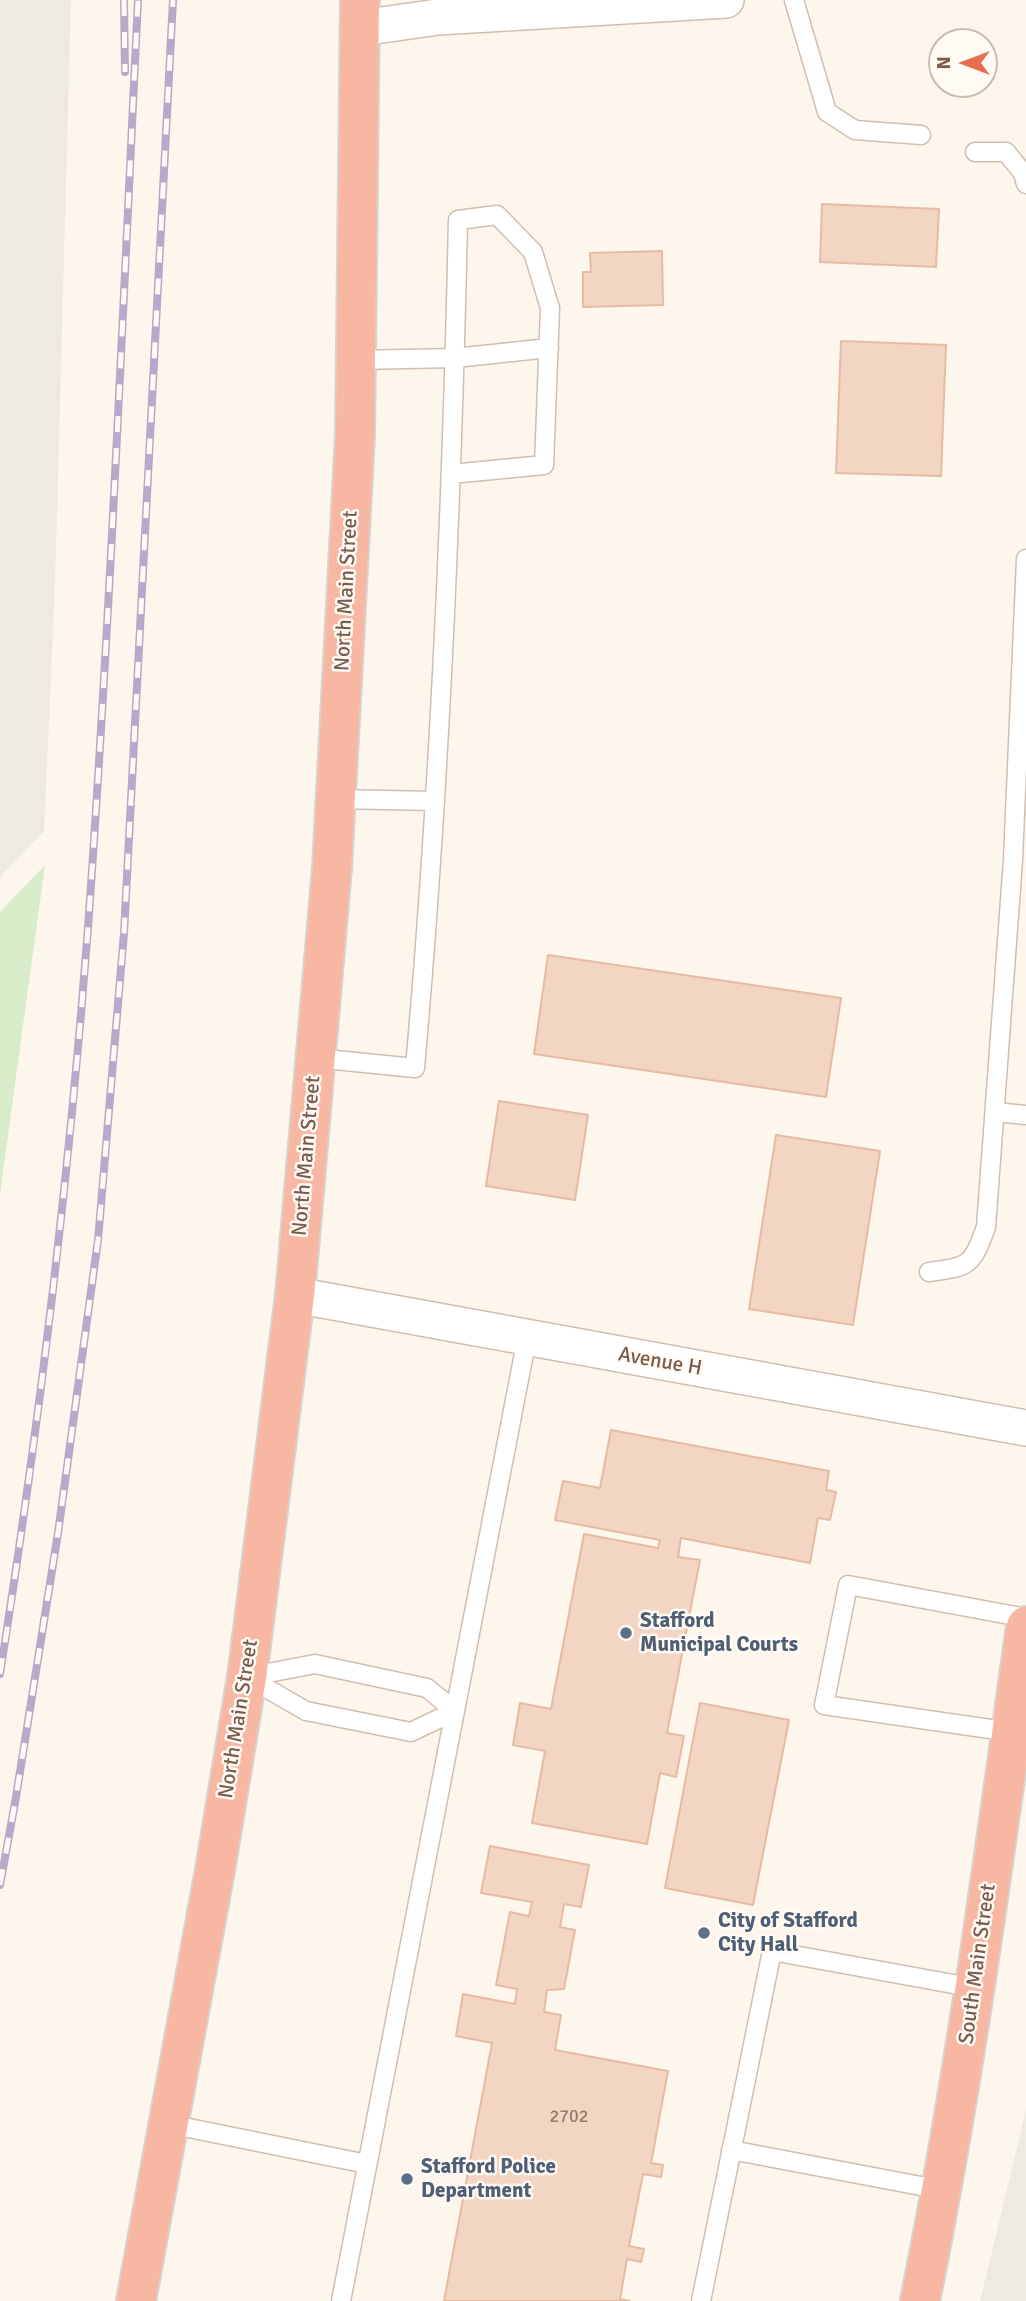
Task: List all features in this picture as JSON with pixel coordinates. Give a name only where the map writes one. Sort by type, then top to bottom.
[{"type":"highway","name":"North Main Street","points":[[136,2301],[247,1677],[295,1295],[332,868],[355,435],[360,14]]},
{"type":"highway","name":"South Main Street","points":[[920,2301],[942,2190],[975,1988],[1026,1626]]},
{"type":"street","points":[[360,14],[438,17],[726,0]]},
{"type":"street","name":"Avenue H","points":[[295,1295],[1026,1428]]},
{"type":"lane","points":[[794,0],[827,111],[855,130],[921,135]]},
{"type":"lane","points":[[975,152],[1006,152],[1023,173],[1026,184]]},
{"type":"lane","points":[[315,1058],[415,1068],[427,931],[445,648],[458,220],[496,215],[533,252],[550,308],[544,465],[451,474]]},
{"type":"lane","points":[[356,360],[455,358],[549,348]]},
{"type":"lane","points":[[929,1272],[957,1269],[976,1255],[986,1227],[1019,860],[1026,559]]},
{"type":"lane","points":[[336,799],[435,801]]},
{"type":"lane","points":[[995,1112],[1026,1115]]},
{"type":"lane","points":[[341,2301],[527,1338]]},
{"type":"lane","points":[[1011,1732],[824,1705],[848,1585],[1026,1618]]},
{"type":"lane","points":[[247,1677],[315,1664],[427,1688],[455,1711]]},
{"type":"lane","points":[[247,1677],[306,1711],[411,1731],[455,1711]]},
{"type":"lane","points":[[701,2301],[772,1951],[975,1988]]},
{"type":"lane","points":[[169,2124],[368,2164]]},
{"type":"lane","points":[[731,2150],[942,2190]]},
{"type":"shaded area","points":[[0,0],[71,0],[55,584],[44,831],[0,877]]},
{"type":"shaded area","points":[[1026,2110],[1026,2301],[980,2301]]},
{"type":"green space","points":[[45,865],[0,1194],[0,912]]},
{"type":"building","points":[[822,204],[939,209],[936,267],[820,262]]},
{"type":"building","points":[[662,251],[663,305],[583,307],[583,272],[591,272],[590,253]]},
{"type":"building","points":[[841,341],[946,345],[941,476],[836,473]]},
{"type":"building","points":[[548,955],[841,998],[826,1097],[534,1054]]},
{"type":"building","points":[[499,1101],[588,1115],[575,1200],[486,1186]]},
{"type":"building","points":[[776,1135],[880,1151],[853,1325],[749,1309]]},
{"type":"building","name":"Stafford Municipal Courts","points":[[611,1430],[829,1471],[826,1490],[836,1492],[830,1520],[818,1518],[810,1563],[681,1538],[678,1557],[700,1560],[667,1733],[684,1736],[676,1777],[660,1773],[647,1844],[532,1823],[545,1751],[513,1745],[520,1703],[551,1709],[584,1534],[658,1548],[660,1540],[555,1520],[563,1481],[600,1488]]},
{"type":"building","points":[[700,1703],[789,1720],[753,1905],[665,1888]]},
{"type":"building","points":[[490,1846],[589,1865],[581,1907],[564,1904],[560,1927],[575,1930],[564,1989],[547,1990],[544,2012],[561,2015],[555,2050],[668,2071],[651,2163],[663,2165],[661,2177],[643,2174],[629,2246],[644,2249],[641,2262],[627,2259],[620,2299],[630,2301],[444,2301],[492,2043],[456,2036],[463,1994],[515,2004],[517,1989],[496,1985],[510,1912],[529,1916],[532,1902],[481,1893]]},
{"type":"railway","points":[[124,0],[125,72]]},
{"type":"railway","points":[[0,1674],[52,1302],[88,928],[110,580],[138,0]]},
{"type":"railway","points":[[0,1885],[58,1533],[98,1240],[124,933],[173,0]]},
{"type":"place","name":"Stafford Municipal Courts","points":[[626,1633]]},
{"type":"place","name":"City of Stafford City Hall","points":[[704,1933]]},
{"type":"place","name":"Stafford Police Department","points":[[407,2179]]}]
